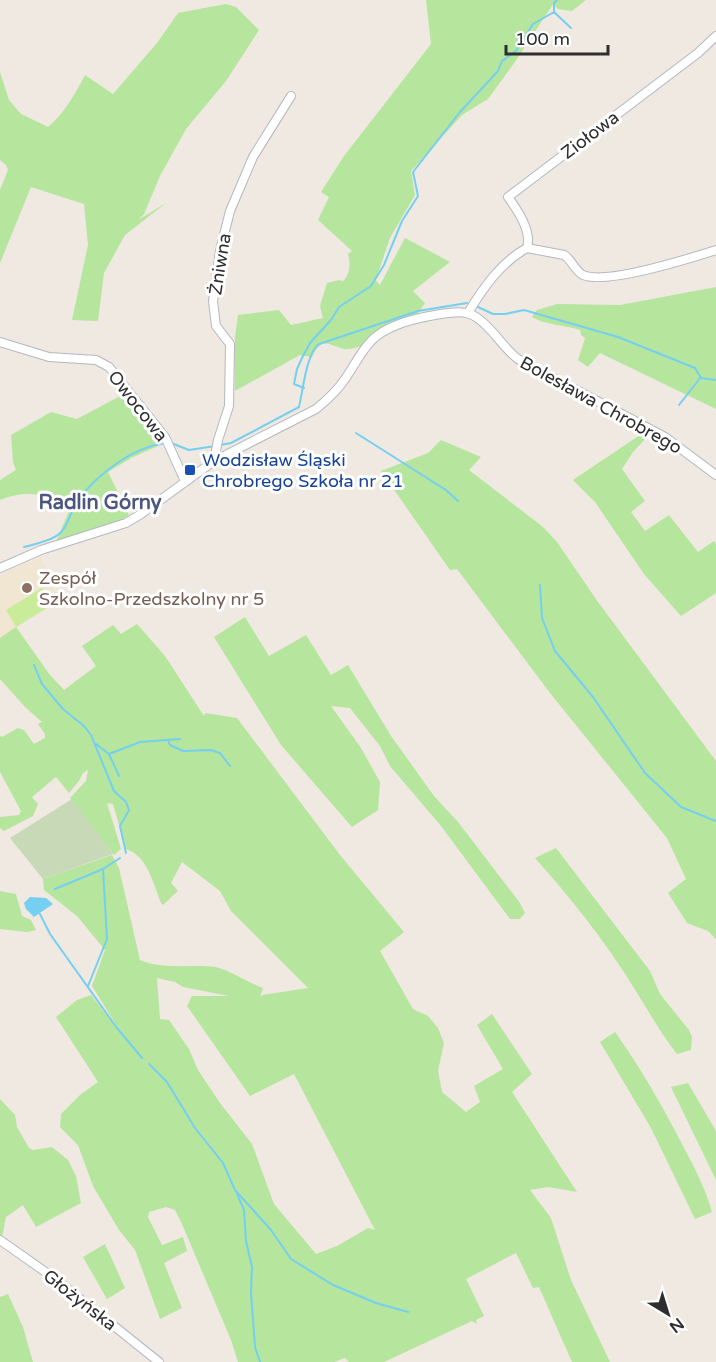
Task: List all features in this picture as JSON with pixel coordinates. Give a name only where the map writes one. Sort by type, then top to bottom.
[{"type":"street","name":"Ziołowa","points":[[527,248],[529,244],[525,225],[508,197],[698,53],[716,36]]},
{"type":"street","name":"Żniwna","points":[[214,461],[229,406],[231,344],[216,326],[213,301],[220,251],[230,211],[253,156],[291,96]]},
{"type":"street","points":[[0,568],[41,550],[126,523],[214,461],[316,409],[344,382],[370,342],[386,330],[430,316],[453,312],[468,313],[502,265],[527,248],[564,255],[581,274],[594,277],[669,264],[716,250]]},
{"type":"street","name":"Bolesława Chrobrego","points":[[468,313],[484,324],[507,351],[518,359],[665,437],[716,475]]},
{"type":"street","name":"Owocowa","points":[[0,342],[49,357],[96,360],[109,367],[165,437],[185,481]]},
{"type":"street","name":"Głożyńska","points":[[0,1240],[54,1278],[159,1362]]},
{"type":"shaded area","name":"Zespół Szkolno-Przedszkolny nr 5","points":[[41,557],[58,600],[0,638],[0,576]]},
{"type":"green space","points":[[426,0],[586,0],[572,11],[558,9],[553,4],[488,99],[462,115],[411,171],[415,195],[390,238],[376,279],[374,278],[380,285],[405,238],[450,262],[413,291],[425,303],[417,315],[387,325],[370,337],[363,346],[346,349],[322,344],[312,357],[300,355],[235,391],[235,337],[238,315],[279,310],[291,325],[323,318],[320,306],[327,283],[343,281],[347,276],[350,265],[348,254],[352,251],[318,220],[329,197],[321,192],[344,156],[431,44]]},
{"type":"green space","points":[[226,4],[236,7],[259,30],[226,81],[186,129],[160,176],[144,214],[138,220],[166,203],[125,235],[104,273],[98,321],[72,320],[88,245],[84,204],[31,187],[0,263],[0,190],[8,170],[0,160],[0,72],[9,100],[21,114],[48,127],[64,110],[85,75],[113,94],[157,43],[178,13]]},
{"type":"green space","points":[[716,287],[716,409],[600,353],[588,367],[578,360],[585,338],[581,335],[580,330],[543,322],[532,317],[537,310],[557,304],[620,305]]},
{"type":"green space","points":[[124,394],[163,440],[152,447],[165,443],[133,457],[108,472],[129,515],[107,528],[56,542],[72,504],[36,494],[19,495],[0,500],[0,480],[16,470],[13,462],[11,435],[51,412],[77,419]]},
{"type":"green space","points":[[646,431],[651,433],[633,452],[622,469],[645,501],[631,512],[645,531],[669,515],[698,552],[714,541],[716,544],[716,593],[681,616],[644,574],[595,502],[573,480]]},
{"type":"green space","points":[[441,440],[481,457],[469,470],[543,527],[557,542],[598,602],[716,761],[716,939],[708,931],[687,923],[668,893],[686,879],[667,838],[550,693],[457,569],[450,570],[381,471],[428,453]]},
{"type":"green space","points":[[42,588],[52,605],[16,627],[6,610]]},
{"type":"green space","points":[[245,617],[269,656],[306,635],[331,675],[348,665],[391,736],[434,796],[458,822],[520,903],[525,913],[520,919],[510,919],[441,826],[390,766],[380,746],[350,708],[331,706],[361,748],[380,782],[378,810],[352,827],[281,745],[214,637]]},
{"type":"green space","points":[[137,624],[165,656],[204,716],[205,713],[237,718],[340,855],[404,932],[380,951],[413,1009],[428,1016],[438,1028],[444,1043],[438,1071],[442,1092],[466,1112],[480,1102],[474,1086],[503,1069],[477,1025],[492,1014],[532,1074],[512,1092],[577,1192],[548,1187],[530,1190],[551,1218],[571,1280],[610,1362],[572,1362],[539,1287],[533,1288],[516,1253],[466,1279],[484,1316],[476,1320],[477,1324],[472,1321],[384,1362],[349,1362],[345,1358],[334,1362],[238,1362],[182,1224],[175,1210],[166,1207],[149,1212],[148,1217],[162,1245],[183,1237],[187,1251],[164,1263],[182,1308],[160,1319],[135,1250],[119,1230],[93,1186],[78,1145],[60,1127],[61,1114],[80,1095],[98,1082],[56,1017],[77,1000],[91,995],[123,1036],[92,986],[105,950],[77,916],[44,890],[43,879],[112,855],[119,868],[140,960],[158,965],[219,968],[263,988],[260,997],[308,988],[231,911],[220,891],[182,862],[171,883],[178,891],[163,905],[144,864],[133,852],[126,849],[113,804],[107,803],[121,849],[114,855],[70,798],[86,781],[88,770],[83,773],[69,793],[56,777],[32,797],[38,804],[33,816],[4,831],[0,828],[0,817],[19,815],[21,811],[0,772],[0,736],[18,728],[24,730],[34,744],[45,738],[45,734],[38,724],[42,722],[0,679],[0,638],[16,627],[50,675],[64,690],[96,666],[82,646],[113,625],[121,634]],"holes":[[[157,978],[175,982],[183,987],[229,996],[192,996],[187,1006],[250,1096],[294,1074],[375,1230],[368,1228],[337,1246],[316,1254],[274,1204],[252,1144],[220,1103],[198,1070],[189,1049],[169,1020],[160,1019]]]},
{"type":"green space","points":[[72,799],[113,854],[43,879],[10,838]]},
{"type":"green space","points":[[556,848],[650,971],[660,994],[689,1030],[692,1037],[691,1050],[677,1054],[608,948],[535,858]]},
{"type":"green space","points":[[0,891],[16,894],[22,916],[31,920],[36,930],[27,932],[0,929]]},
{"type":"green space","points":[[615,1032],[659,1101],[699,1177],[712,1212],[695,1219],[651,1128],[600,1042]]},
{"type":"green space","points":[[688,1083],[716,1131],[716,1180],[671,1087]]},
{"type":"green space","points":[[0,1099],[15,1115],[17,1127],[29,1148],[33,1150],[52,1147],[68,1160],[76,1176],[81,1203],[36,1227],[23,1205],[6,1217],[2,1237],[0,1236]]},
{"type":"green space","points":[[105,1244],[125,1288],[107,1299],[83,1257]]},
{"type":"green space","points":[[8,1294],[23,1327],[33,1362],[0,1362],[0,1297]]},
{"type":"water","points":[[30,897],[46,898],[53,904],[34,917],[26,909],[24,903]]},
{"type":"waterway","points":[[304,388],[294,384],[297,369],[310,343],[331,320],[339,307],[371,286],[384,265],[402,221],[418,196],[413,172],[460,112],[498,71],[502,61],[516,51],[533,24],[554,12],[554,3],[557,0]]},
{"type":"waterway","points":[[554,12],[571,28]]},
{"type":"waterway","points":[[220,445],[231,443],[299,407],[308,364],[319,344],[418,311],[467,303]]},
{"type":"waterway","points":[[478,307],[493,314],[524,310],[618,337],[695,368],[701,378],[716,380]]},
{"type":"waterway","points":[[679,405],[701,377]]},
{"type":"waterway","points":[[356,433],[446,490],[458,501]]},
{"type":"waterway","points":[[24,547],[59,534],[65,527],[77,501],[105,472],[140,450],[165,443]]},
{"type":"waterway","points":[[171,443],[189,450],[215,446]]},
{"type":"waterway","points":[[540,585],[542,618],[555,651],[593,697],[645,773],[681,807],[716,821]]},
{"type":"waterway","points":[[34,665],[42,684],[63,709],[84,726],[91,735],[114,791],[126,802],[129,810],[120,826],[126,853]]},
{"type":"waterway","points":[[96,744],[109,754],[140,742],[180,739]]},
{"type":"waterway","points":[[168,740],[170,745],[183,751],[211,750],[220,753],[230,766]]},
{"type":"waterway","points":[[109,754],[119,776]]},
{"type":"waterway","points":[[88,986],[107,939],[103,869],[120,858]]},
{"type":"waterway","points":[[55,889],[103,869]]},
{"type":"waterway","points":[[40,914],[50,934],[117,1028],[142,1058]]},
{"type":"waterway","points":[[149,1064],[167,1082],[195,1128],[223,1163],[235,1190],[271,1230],[291,1259],[333,1285],[376,1303],[408,1312]]},
{"type":"waterway","points":[[237,1194],[244,1210],[246,1241],[252,1267],[251,1292],[255,1347],[260,1362]]},
{"type":"place","name":"Wodzisław Śląski Chrobrego Szkoła nr 21","points":[[190,470]]},
{"type":"place","name":"Zespół Szkolno-Przedszkolny nr 5","points":[[27,588]]},
{"type":"district","name":"Radlin Górny","points":[[100,502]]}]
